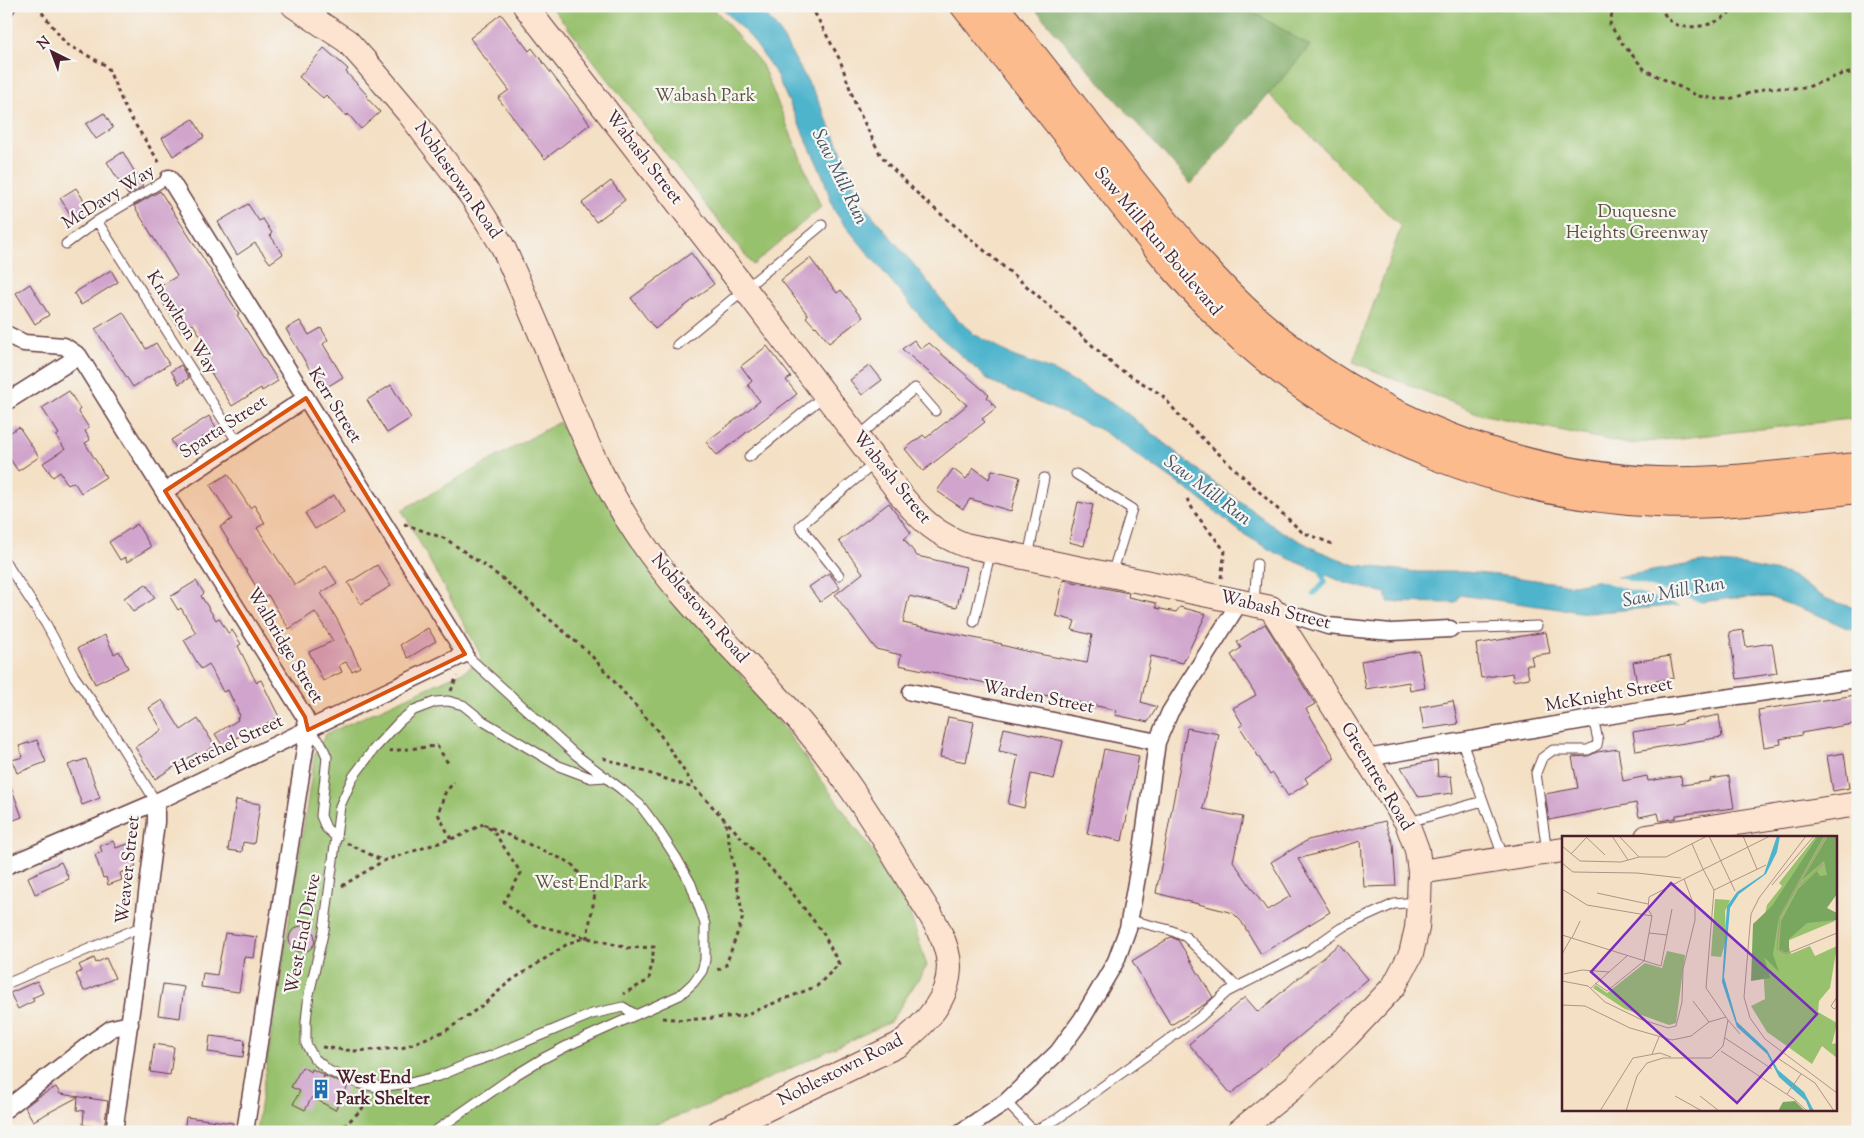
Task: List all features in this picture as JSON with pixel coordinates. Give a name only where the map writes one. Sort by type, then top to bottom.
[{"type":"highway","name":"Saw Mill Run Boulevard","points":[[965,6],[1151,241],[1211,309],[1243,339],[1278,367],[1314,393],[1356,418],[1422,450],[1461,465],[1538,488],[1581,496],[1659,503],[1739,501],[1858,489]]},
{"type":"highway","name":"Saw Mill Run Boulevard","points":[[994,6],[1168,226],[1227,293],[1258,322],[1326,374],[1394,413],[1431,430],[1505,456],[1551,468],[1623,478],[1660,481],[1738,479],[1858,467]]},
{"type":"main road","name":"Noblestown Road","points":[[294,6],[347,41],[408,112],[488,220],[507,255],[586,444],[612,494],[638,537],[670,582],[786,706],[837,768],[880,832],[934,922],[946,948],[949,967],[942,998],[934,1012],[920,1028],[900,1044],[719,1132]]},
{"type":"main road","name":"Wabash Street","points":[[525,6],[745,288],[920,518],[947,538],[965,545],[1246,602]]},
{"type":"main road","name":"Greentree Road","points":[[1238,1132],[1295,1086],[1347,1036],[1394,986],[1411,954],[1417,928],[1420,872],[1417,850],[1407,823],[1367,758],[1246,602]]},
{"type":"main road","points":[[1653,836],[1858,804]]},
{"type":"main road","points":[[1420,872],[1555,851]]},
{"type":"street","name":"Kerr Street","points":[[169,178],[465,654]]},
{"type":"street","points":[[6,334],[24,343],[64,346],[79,356],[6,402]]},
{"type":"street","name":"Walbridge Street","points":[[79,356],[305,716],[308,730],[245,1132]]},
{"type":"street","name":"Sparta Street","points":[[165,491],[306,398]]},
{"type":"street","points":[[961,1132],[1006,1102],[1058,1052],[1082,1019],[1116,962],[1130,920],[1157,742],[1170,712],[1246,602]]},
{"type":"street","name":"Wabash Street","points":[[1246,602],[1328,626],[1391,632],[1450,629]]},
{"type":"street","name":"Herschel Street","points":[[6,866],[156,802],[465,654]]},
{"type":"street","name":"McKnight Street","points":[[1367,758],[1647,708],[1858,679]]},
{"type":"street","name":"Warden Street","points":[[911,692],[1157,742]]},
{"type":"street","name":"Weaver Street","points":[[114,1132],[143,926],[156,822],[156,802]]},
{"type":"street","points":[[6,1109],[112,1028],[130,1024]]},
{"type":"lane","name":"McDavy Way","points":[[66,244],[97,221],[169,178]]},
{"type":"lane","name":"Knowlton Way","points":[[97,221],[238,443]]},
{"type":"lane","points":[[676,345],[822,225]]},
{"type":"lane","points":[[857,437],[915,388],[934,411]]},
{"type":"lane","points":[[750,457],[826,395]]},
{"type":"lane","points":[[839,575],[800,526],[876,462]]},
{"type":"lane","points":[[1076,474],[1132,509],[1112,574]]},
{"type":"lane","points":[[1028,558],[1044,478]]},
{"type":"lane","points":[[974,622],[992,550]]},
{"type":"lane","name":"Weaver Street","points":[[6,563],[46,624],[74,676],[156,802]]},
{"type":"lane","points":[[1246,602],[1257,564]]},
{"type":"lane","points":[[1450,629],[1537,626]]},
{"type":"lane","points":[[434,1132],[514,1076],[542,1060],[567,1046],[680,994],[693,983],[702,971],[705,960],[706,924],[691,884],[655,825],[640,806],[576,755],[465,654]]},
{"type":"lane","name":"West End Drive","points":[[306,1044],[309,994],[324,930],[340,806],[353,777],[389,731],[414,710],[434,702],[448,701],[463,705],[484,721],[559,766],[590,778],[606,777]]},
{"type":"lane","points":[[1555,851],[1536,773],[1542,758],[1553,750],[1588,750],[1596,745],[1598,740],[1593,718]]},
{"type":"lane","points":[[308,730],[322,743],[327,757],[321,816],[326,828],[337,838]]},
{"type":"lane","points":[[1462,742],[1504,859]]},
{"type":"lane","points":[[1407,823],[1483,801]]},
{"type":"lane","points":[[1006,1102],[1031,1128],[1038,1130],[1057,1119],[1200,1017],[1227,992],[1308,950],[1341,928],[1394,904],[1419,902]]},
{"type":"lane","points":[[1130,920],[1170,930],[1186,937],[1238,987]]},
{"type":"lane","points":[[6,984],[143,926]]},
{"type":"lane","points":[[306,1044],[314,1058],[329,1070],[356,1083],[378,1087],[410,1083],[439,1076],[592,1014],[623,1007],[636,1015]]},
{"type":"path","points":[[37,6],[66,44],[107,66],[126,110],[169,178]]},
{"type":"path","points":[[811,6],[840,60],[856,106],[880,154],[922,200],[1036,294],[1116,366],[1162,395],[1184,420],[1302,532],[1335,545]]},
{"type":"path","points":[[1613,6],[1610,25],[1622,43],[1645,70],[1698,96],[1729,99],[1767,88],[1805,88],[1842,74],[1858,72]]},
{"type":"path","points":[[1660,6],[1662,12],[1673,24],[1687,27],[1705,25],[1724,18],[1736,6]]},
{"type":"path","points":[[1188,499],[1195,513],[1225,551],[1246,602]]},
{"type":"path","points":[[378,514],[446,539],[502,578],[590,654],[657,730],[696,790],[787,886],[823,932],[839,964],[817,986],[742,1016],[684,1020],[636,1015]]},
{"type":"path","points":[[374,749],[390,752],[437,746],[448,763]]},
{"type":"path","points":[[602,758],[696,790]]},
{"type":"path","points":[[450,839],[438,814],[445,793],[454,782]]},
{"type":"path","points":[[693,983],[726,965],[743,917],[725,820]]},
{"type":"path","points":[[329,895],[382,861],[460,836],[483,824]]},
{"type":"path","points":[[483,824],[571,863],[595,894],[587,936]]},
{"type":"path","points":[[483,824],[494,832],[521,873],[504,902],[532,924],[587,936],[628,948],[654,947],[649,980],[616,998]]},
{"type":"path","points":[[337,838],[382,861]]},
{"type":"path","points":[[306,1044],[355,1051],[402,1048],[447,1030],[483,1005],[509,982],[569,943],[587,936]]},
{"type":"path","points":[[338,1132],[361,1110],[378,1087]]},
{"type":"highlighted area","points":[[306,398],[465,654],[308,730],[305,717],[165,491]]},
{"type":"green space","name":"Wabash Park","points":[[551,6],[710,6],[720,15],[762,65],[821,207],[753,265]]},
{"type":"green space","points":[[1032,6],[1243,6],[1310,46],[1191,184]]},
{"type":"green space","name":"Duquesne Heights Greenway","points":[[1181,6],[1858,6],[1858,418],[1628,444],[1480,414],[1353,362],[1401,227]]},
{"type":"green space","name":"West End Park","points":[[559,422],[629,538],[784,728],[904,895],[927,966],[890,1022],[722,1100],[634,1132],[256,1132],[315,753],[326,734],[467,670],[482,657],[402,510]]},
{"type":"water","name":"Saw Mill Run","points":[[720,6],[758,6],[777,28],[815,94],[839,146],[861,202],[954,316],[974,334],[1015,357],[1054,371],[1120,408],[1209,479],[1279,530],[1319,551],[1355,565],[1417,572],[1465,572],[1573,585],[1703,562],[1743,565],[1788,574],[1828,600],[1858,609],[1858,630],[1847,628],[1816,614],[1769,597],[1733,598],[1670,606],[1587,613],[1460,595],[1456,603],[1388,602],[1386,593],[1345,583],[1274,552],[1242,533],[1195,495],[1101,430],[990,381],[931,329],[834,210],[823,176],[775,72],[752,39]]},
{"type":"pier","points":[[1612,576],[1706,604],[1686,607],[1594,579]]},
{"type":"building","points":[[501,14],[529,51],[532,48],[590,124],[545,159],[498,98],[509,90],[470,38]]},
{"type":"building","points":[[324,48],[348,69],[346,72],[380,112],[361,129],[348,114],[346,116],[326,95],[323,98],[299,77]]},
{"type":"building","points":[[104,113],[113,128],[96,139],[86,124]]},
{"type":"building","points":[[193,119],[204,137],[173,156],[162,138]]},
{"type":"building","points":[[123,152],[143,186],[128,195],[107,162]]},
{"type":"building","points":[[611,181],[625,200],[596,222],[582,203]]},
{"type":"building","points":[[76,188],[90,210],[74,220],[60,198]]},
{"type":"building","points":[[160,191],[239,314],[237,315],[278,381],[262,391],[261,388],[232,406],[203,360],[212,354],[193,324],[181,332],[155,290],[177,276],[134,206]]},
{"type":"building","points":[[248,204],[259,221],[263,219],[272,233],[270,235],[283,254],[270,263],[255,243],[237,255],[218,222]]},
{"type":"building","points":[[691,253],[714,284],[655,329],[631,298]]},
{"type":"building","points":[[810,258],[837,293],[841,290],[863,317],[829,343],[816,326],[806,317],[808,315],[781,280]]},
{"type":"building","points":[[111,270],[118,282],[81,305],[74,293]]},
{"type":"building","points":[[30,284],[49,315],[35,324],[16,293]]},
{"type":"building","points":[[123,312],[146,349],[156,343],[169,364],[133,387],[95,329]]},
{"type":"building","points":[[300,321],[309,335],[321,328],[328,340],[323,344],[343,377],[322,390],[286,329]]},
{"type":"building","points":[[914,340],[921,349],[929,343],[989,395],[987,397],[996,408],[982,419],[985,422],[923,471],[905,449],[923,435],[926,438],[967,405],[902,349]]},
{"type":"building","points":[[767,346],[791,377],[786,380],[797,394],[717,455],[706,442],[760,401],[748,385],[752,381],[741,366]]},
{"type":"building","points":[[181,365],[189,378],[179,384],[171,371]]},
{"type":"building","points":[[870,365],[882,380],[862,395],[850,380]]},
{"type":"building","points":[[391,385],[411,418],[387,433],[367,400]]},
{"type":"building","points":[[69,391],[80,409],[78,411],[89,428],[85,431],[90,440],[85,443],[106,477],[81,493],[74,482],[68,485],[60,472],[53,477],[43,463],[65,449],[56,436],[59,434],[42,408]]},
{"type":"building","points":[[209,416],[217,429],[199,440],[200,443],[181,456],[171,440]]},
{"type":"building","points":[[19,427],[39,457],[18,471],[6,453],[6,435]]},
{"type":"building","points":[[974,468],[989,479],[992,470],[1020,477],[1011,511],[970,499],[963,509],[937,491],[953,469],[966,479]]},
{"type":"building","points":[[228,474],[250,508],[254,505],[265,523],[257,528],[295,585],[326,566],[337,583],[321,593],[338,621],[360,667],[352,671],[346,662],[339,665],[342,672],[323,681],[309,652],[333,641],[315,612],[289,629],[268,595],[263,598],[220,527],[232,519],[210,485]]},
{"type":"building","points":[[334,495],[344,512],[315,529],[305,513]]},
{"type":"building","points":[[1078,502],[1093,505],[1084,546],[1069,542]]},
{"type":"building","points":[[889,503],[911,533],[904,539],[917,556],[966,567],[957,607],[909,596],[903,623],[1002,644],[1038,654],[1087,663],[1092,635],[1072,630],[1075,621],[1056,616],[1063,580],[1129,593],[1128,597],[1156,603],[1156,608],[1176,612],[1180,607],[1206,614],[1183,663],[1151,656],[1141,702],[1157,707],[1148,722],[1115,715],[1116,710],[899,665],[901,655],[876,649],[835,595],[863,573],[839,541]]},
{"type":"building","points":[[137,524],[151,547],[127,562],[125,557],[120,560],[109,542]]},
{"type":"building","points":[[377,565],[391,586],[361,604],[348,583]]},
{"type":"building","points":[[829,573],[840,588],[820,602],[809,587]]},
{"type":"building","points":[[196,581],[204,593],[201,596],[216,620],[219,618],[228,633],[232,630],[241,644],[238,646],[256,682],[261,680],[279,717],[223,746],[215,734],[238,720],[237,718],[240,716],[228,690],[223,692],[209,664],[201,669],[184,640],[196,633],[181,608],[178,610],[170,597]]},
{"type":"building","points":[[146,584],[155,598],[133,612],[124,598]]},
{"type":"building","points":[[1265,624],[1315,704],[1306,709],[1335,758],[1305,778],[1308,783],[1288,796],[1273,773],[1270,775],[1240,727],[1243,725],[1233,708],[1256,695],[1231,655],[1241,648],[1237,642]]},
{"type":"building","points":[[428,628],[436,641],[408,658],[400,645]]},
{"type":"building","points":[[1743,630],[1746,647],[1772,643],[1777,673],[1737,679],[1729,632]]},
{"type":"building","points":[[1546,632],[1550,653],[1531,656],[1533,665],[1526,665],[1529,678],[1513,681],[1512,673],[1481,678],[1476,644]]},
{"type":"building","points":[[105,635],[114,654],[119,651],[128,668],[95,684],[78,648]]},
{"type":"building","points":[[1419,651],[1425,688],[1410,691],[1409,682],[1366,689],[1361,661]]},
{"type":"building","points":[[1670,656],[1674,678],[1637,684],[1633,662]]},
{"type":"building","points":[[1856,695],[1858,723],[1801,733],[1802,735],[1780,739],[1781,744],[1764,747],[1758,710]]},
{"type":"building","points":[[162,700],[181,730],[198,719],[215,746],[198,756],[196,753],[155,779],[135,747],[162,730],[149,708]]},
{"type":"building","points":[[1453,701],[1458,724],[1424,729],[1420,707]]},
{"type":"building","points":[[1719,715],[1722,737],[1636,751],[1633,732],[1682,724],[1682,722]]},
{"type":"building","points":[[948,717],[974,722],[966,762],[940,757]]},
{"type":"building","points":[[1004,728],[1063,741],[1054,779],[1031,774],[1024,808],[1008,804],[1018,755],[999,751]]},
{"type":"building","points":[[1187,728],[1219,734],[1203,809],[1243,817],[1233,861],[1267,910],[1291,896],[1271,862],[1308,840],[1385,821],[1393,844],[1396,886],[1364,887],[1361,841],[1298,859],[1330,912],[1261,954],[1241,921],[1233,913],[1156,893]]},
{"type":"building","points":[[37,740],[46,762],[17,773],[12,760],[23,757],[19,746]]},
{"type":"building","points":[[1104,749],[1139,756],[1122,841],[1087,834]]},
{"type":"building","points":[[1618,749],[1623,781],[1647,776],[1648,781],[1681,776],[1682,785],[1711,781],[1710,779],[1729,776],[1734,808],[1676,815],[1676,818],[1660,821],[1658,813],[1639,817],[1636,803],[1549,820],[1545,794],[1578,788],[1572,757],[1588,756],[1597,752]]},
{"type":"building","points":[[1844,753],[1849,788],[1833,791],[1827,756]]},
{"type":"building","points":[[86,759],[100,798],[82,805],[68,765]]},
{"type":"building","points":[[1437,760],[1438,777],[1451,776],[1453,793],[1419,797],[1401,767]]},
{"type":"building","points":[[6,778],[8,778],[22,817],[6,823]]},
{"type":"building","points":[[236,800],[260,804],[254,844],[243,842],[242,852],[228,850]]},
{"type":"building","points":[[113,841],[116,848],[128,844],[136,867],[120,873],[122,880],[108,885],[106,877],[103,878],[95,855],[102,852],[100,846]]},
{"type":"building","points":[[61,862],[69,879],[35,894],[28,877]]},
{"type":"building","points":[[302,926],[311,930],[315,939],[311,948],[302,952],[293,948],[289,939],[293,930]]},
{"type":"building","points":[[225,933],[257,937],[254,958],[244,957],[239,992],[201,987],[203,973],[217,975]]},
{"type":"building","points":[[1171,937],[1178,940],[1213,997],[1171,1025],[1132,961]]},
{"type":"building","points":[[1339,944],[1368,979],[1231,1094],[1189,1044],[1245,997],[1258,1012]]},
{"type":"building","points":[[94,958],[96,963],[106,958],[115,978],[84,991],[76,974],[82,971],[79,965]]},
{"type":"building","points":[[37,981],[43,993],[32,998],[34,1001],[18,1009],[10,993]]},
{"type":"building","points":[[163,984],[184,987],[180,1018],[158,1015]]},
{"type":"building","points":[[210,1036],[245,1040],[243,1057],[208,1052]]},
{"type":"building","points":[[154,1044],[174,1047],[170,1075],[150,1072]]},
{"type":"building","name":"West End Park Shelter","points":[[302,1067],[311,1072],[312,1069],[324,1075],[323,1078],[325,1076],[348,1086],[335,1110],[312,1097],[305,1110],[293,1104],[300,1091],[291,1087]]},
{"type":"building","points":[[56,1087],[60,1094],[108,1101],[104,1128],[83,1125],[84,1111],[77,1110],[78,1097],[33,1121],[25,1107]]},
{"type":"building","points":[[186,1117],[233,1123],[233,1132],[184,1132]]},
{"type":"waterway","points":[[1313,594],[1325,582],[1320,568]]},
{"type":"place","name":"West End Park Shelter","points":[[321,1089]]}]
